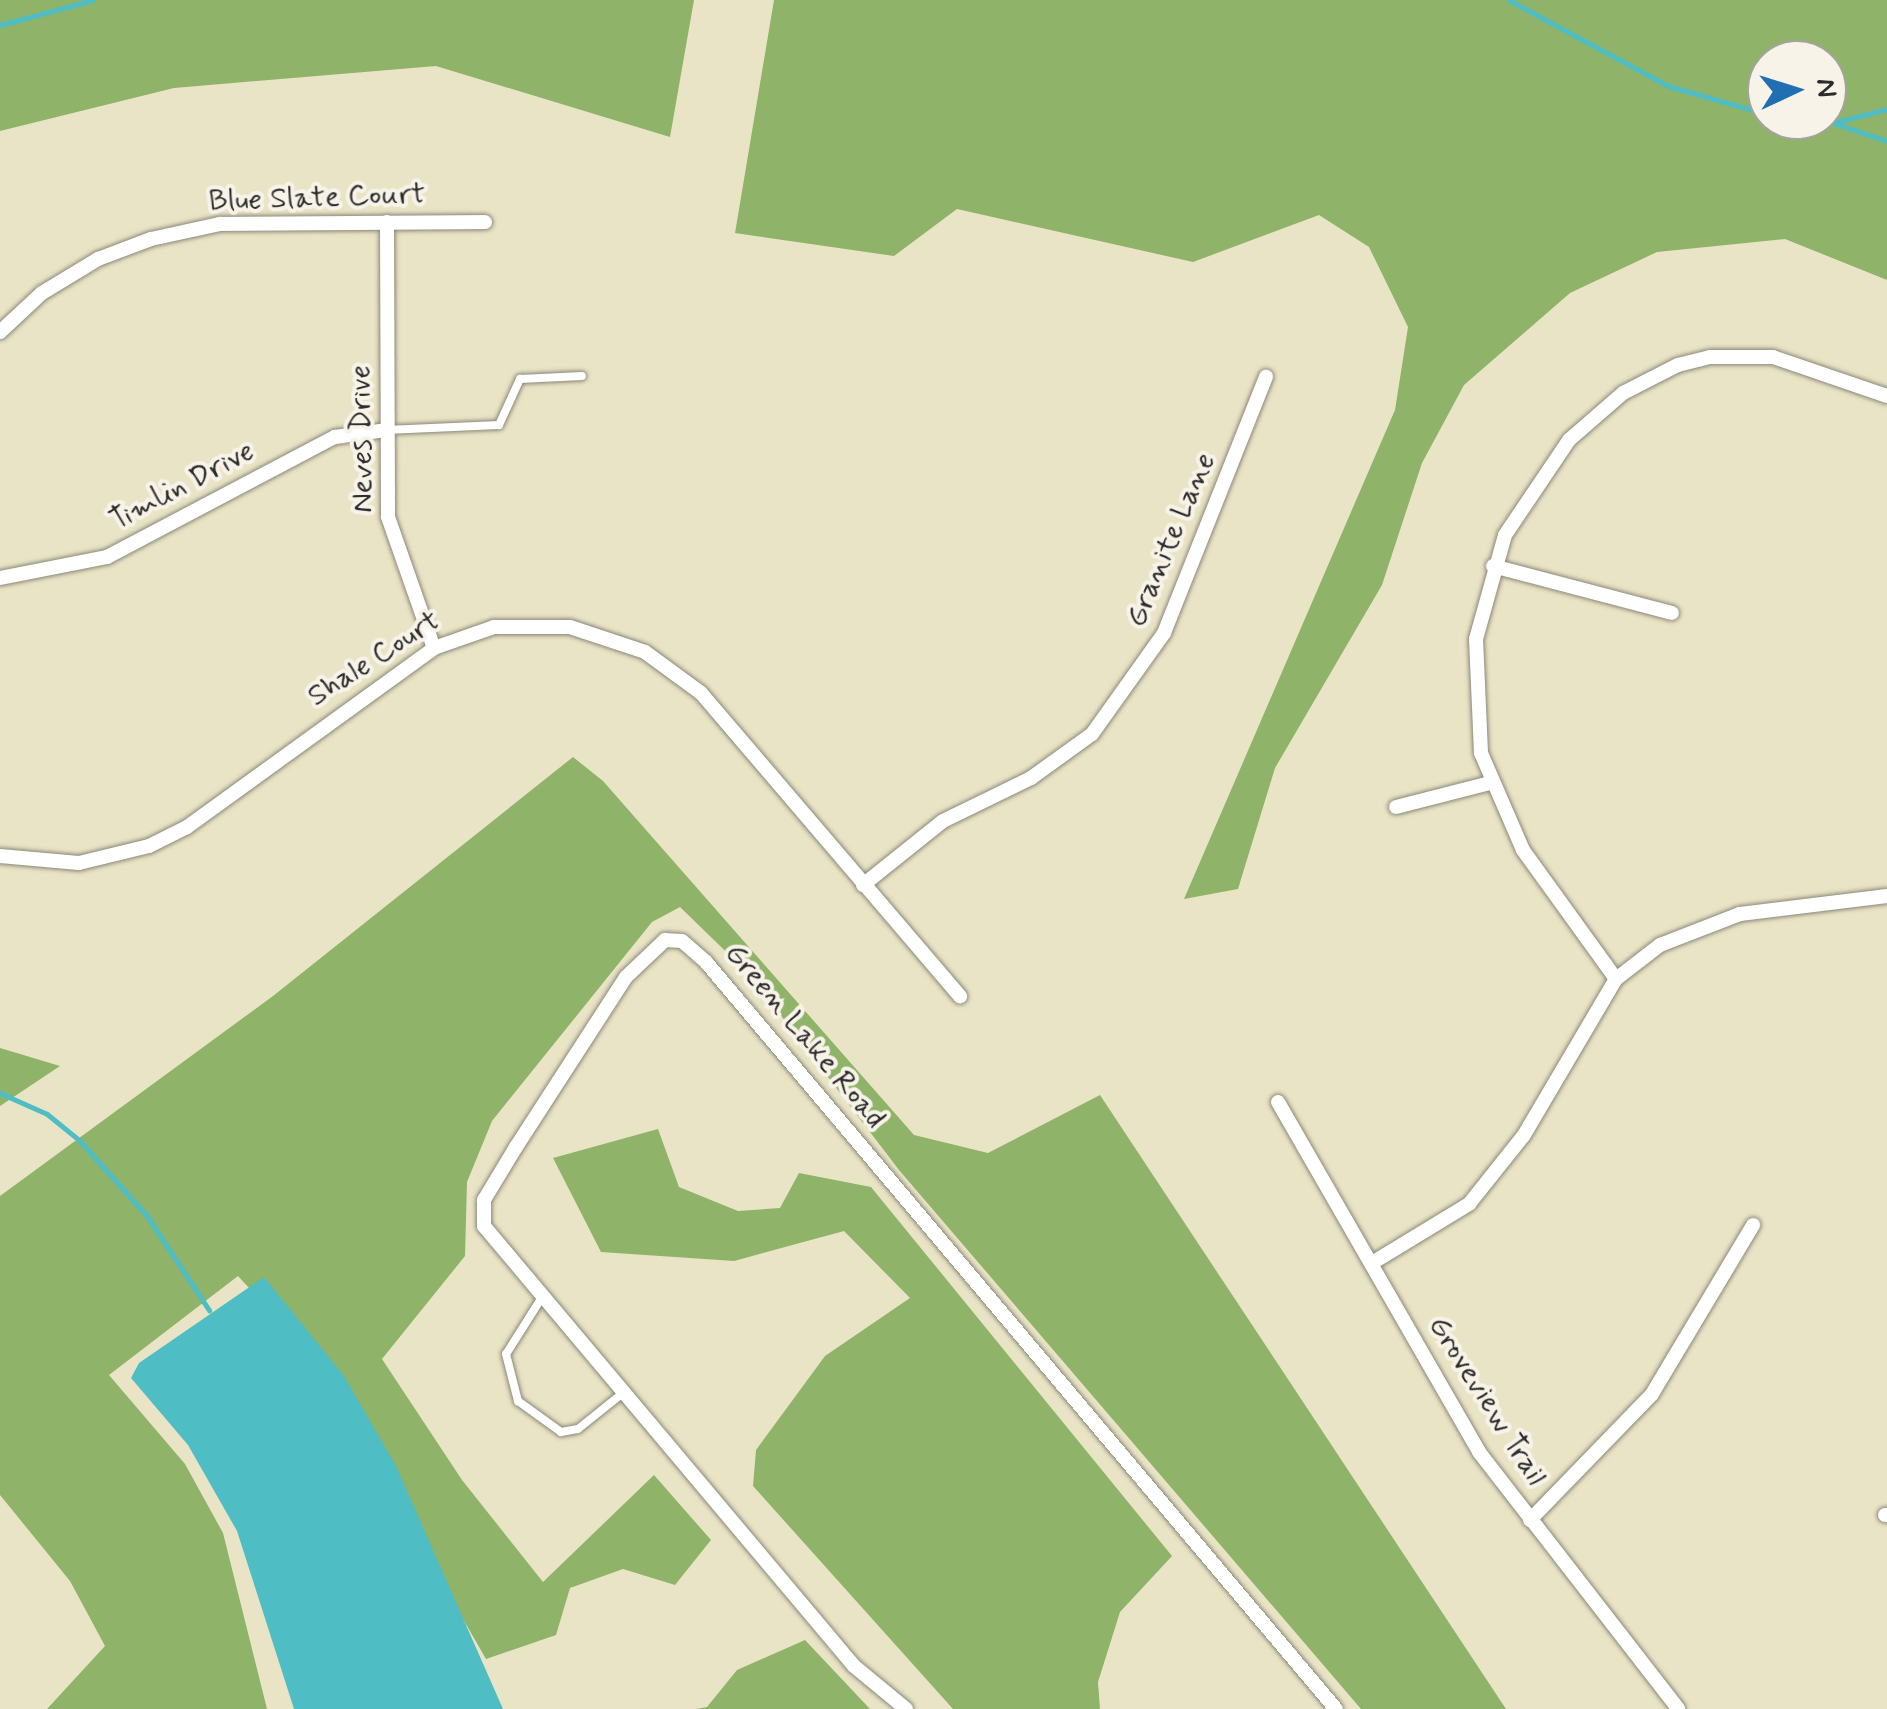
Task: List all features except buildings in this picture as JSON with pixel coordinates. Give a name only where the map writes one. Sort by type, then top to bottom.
[{"type":"street","name":"Neves Drive","points":[[386,222],[388,517],[434,648]]},
{"type":"street","name":"Blue Slate Court","points":[[0,332],[42,293],[98,259],[152,239],[220,224],[485,222]]},
{"type":"street","points":[[1616,979],[1523,850],[1490,782],[1474,675],[1481,606],[1512,520],[1569,440],[1653,375],[1710,357],[1773,357],[1887,396]]},
{"type":"street","name":"Granite Lane","points":[[863,885],[943,821],[1031,778],[1092,734],[1164,633],[1266,376]]},
{"type":"street","name":"Timlin Drive","points":[[0,578],[107,557],[336,437],[386,430]]},
{"type":"street","points":[[1493,566],[1672,613]]},
{"type":"street","name":"Shale Court","points":[[0,856],[78,863],[148,846],[187,828],[434,648],[479,630],[528,624],[570,626],[644,652],[701,693],[960,996]]},
{"type":"street","points":[[1396,807],[1490,782]]},
{"type":"street","points":[[1372,1264],[1469,1204],[1524,1135],[1616,979],[1660,945],[1712,920],[1887,896]]},
{"type":"street","name":"Green Lake Road","points":[[906,1709],[854,1666],[484,1226],[484,1200],[635,966],[665,940],[682,941],[706,962],[1336,1709]]},
{"type":"street","name":"Groveview Trail","points":[[1278,1102],[1479,1452],[1678,1709]]},
{"type":"street","points":[[1530,1520],[1652,1394],[1754,1224]]},
{"type":"lane","points":[[386,430],[499,424],[520,379],[582,376]]},
{"type":"lane","points":[[544,1294],[506,1354],[518,1401],[561,1432],[578,1429],[626,1391]]},
{"type":"green space","points":[[0,0],[694,0],[670,137],[436,66],[174,88],[0,131]]},
{"type":"green space","points":[[774,0],[1887,0],[1887,280],[1785,239],[1657,252],[1570,293],[1464,385],[1422,463],[1382,585],[1275,768],[1238,889],[1184,899],[1395,410],[1408,327],[1369,247],[1319,215],[1193,262],[957,209],[894,256],[735,233]]},
{"type":"green space","points":[[573,757],[603,781],[914,1135],[988,1153],[1100,1095],[1506,1709],[1361,1709],[899,1170],[750,975],[680,907],[652,922],[492,1121],[467,1182],[465,1256],[382,1359],[462,1480],[543,1582],[654,1475],[711,1540],[675,1585],[623,1569],[570,1588],[556,1635],[486,1659],[312,1356],[238,1276],[109,1375],[185,1464],[223,1533],[267,1709],[47,1709],[105,1646],[70,1581],[0,1495],[0,1196],[273,996]]},
{"type":"green space","points":[[0,1048],[60,1066],[0,1106]]},
{"type":"green space","points":[[658,1129],[679,1187],[738,1211],[780,1208],[799,1173],[871,1187],[1172,1556],[1120,1612],[1098,1682],[1100,1709],[953,1709],[753,1486],[756,1450],[825,1356],[910,1298],[844,1231],[734,1261],[601,1252],[553,1158]]},
{"type":"green space","points":[[805,1640],[870,1709],[696,1709],[707,1707],[737,1670]]},
{"type":"water","points":[[264,1277],[344,1376],[396,1466],[503,1709],[294,1709],[237,1531],[188,1445],[131,1378],[139,1363]]},
{"type":"waterway","points":[[0,25],[93,0]]},
{"type":"waterway","points":[[1509,0],[1668,86],[1747,108]]},
{"type":"waterway","points":[[1847,119],[1887,109]]},
{"type":"waterway","points":[[1847,128],[1887,141]]},
{"type":"waterway","points":[[0,1093],[47,1114],[79,1140],[147,1216],[209,1310]]}]
